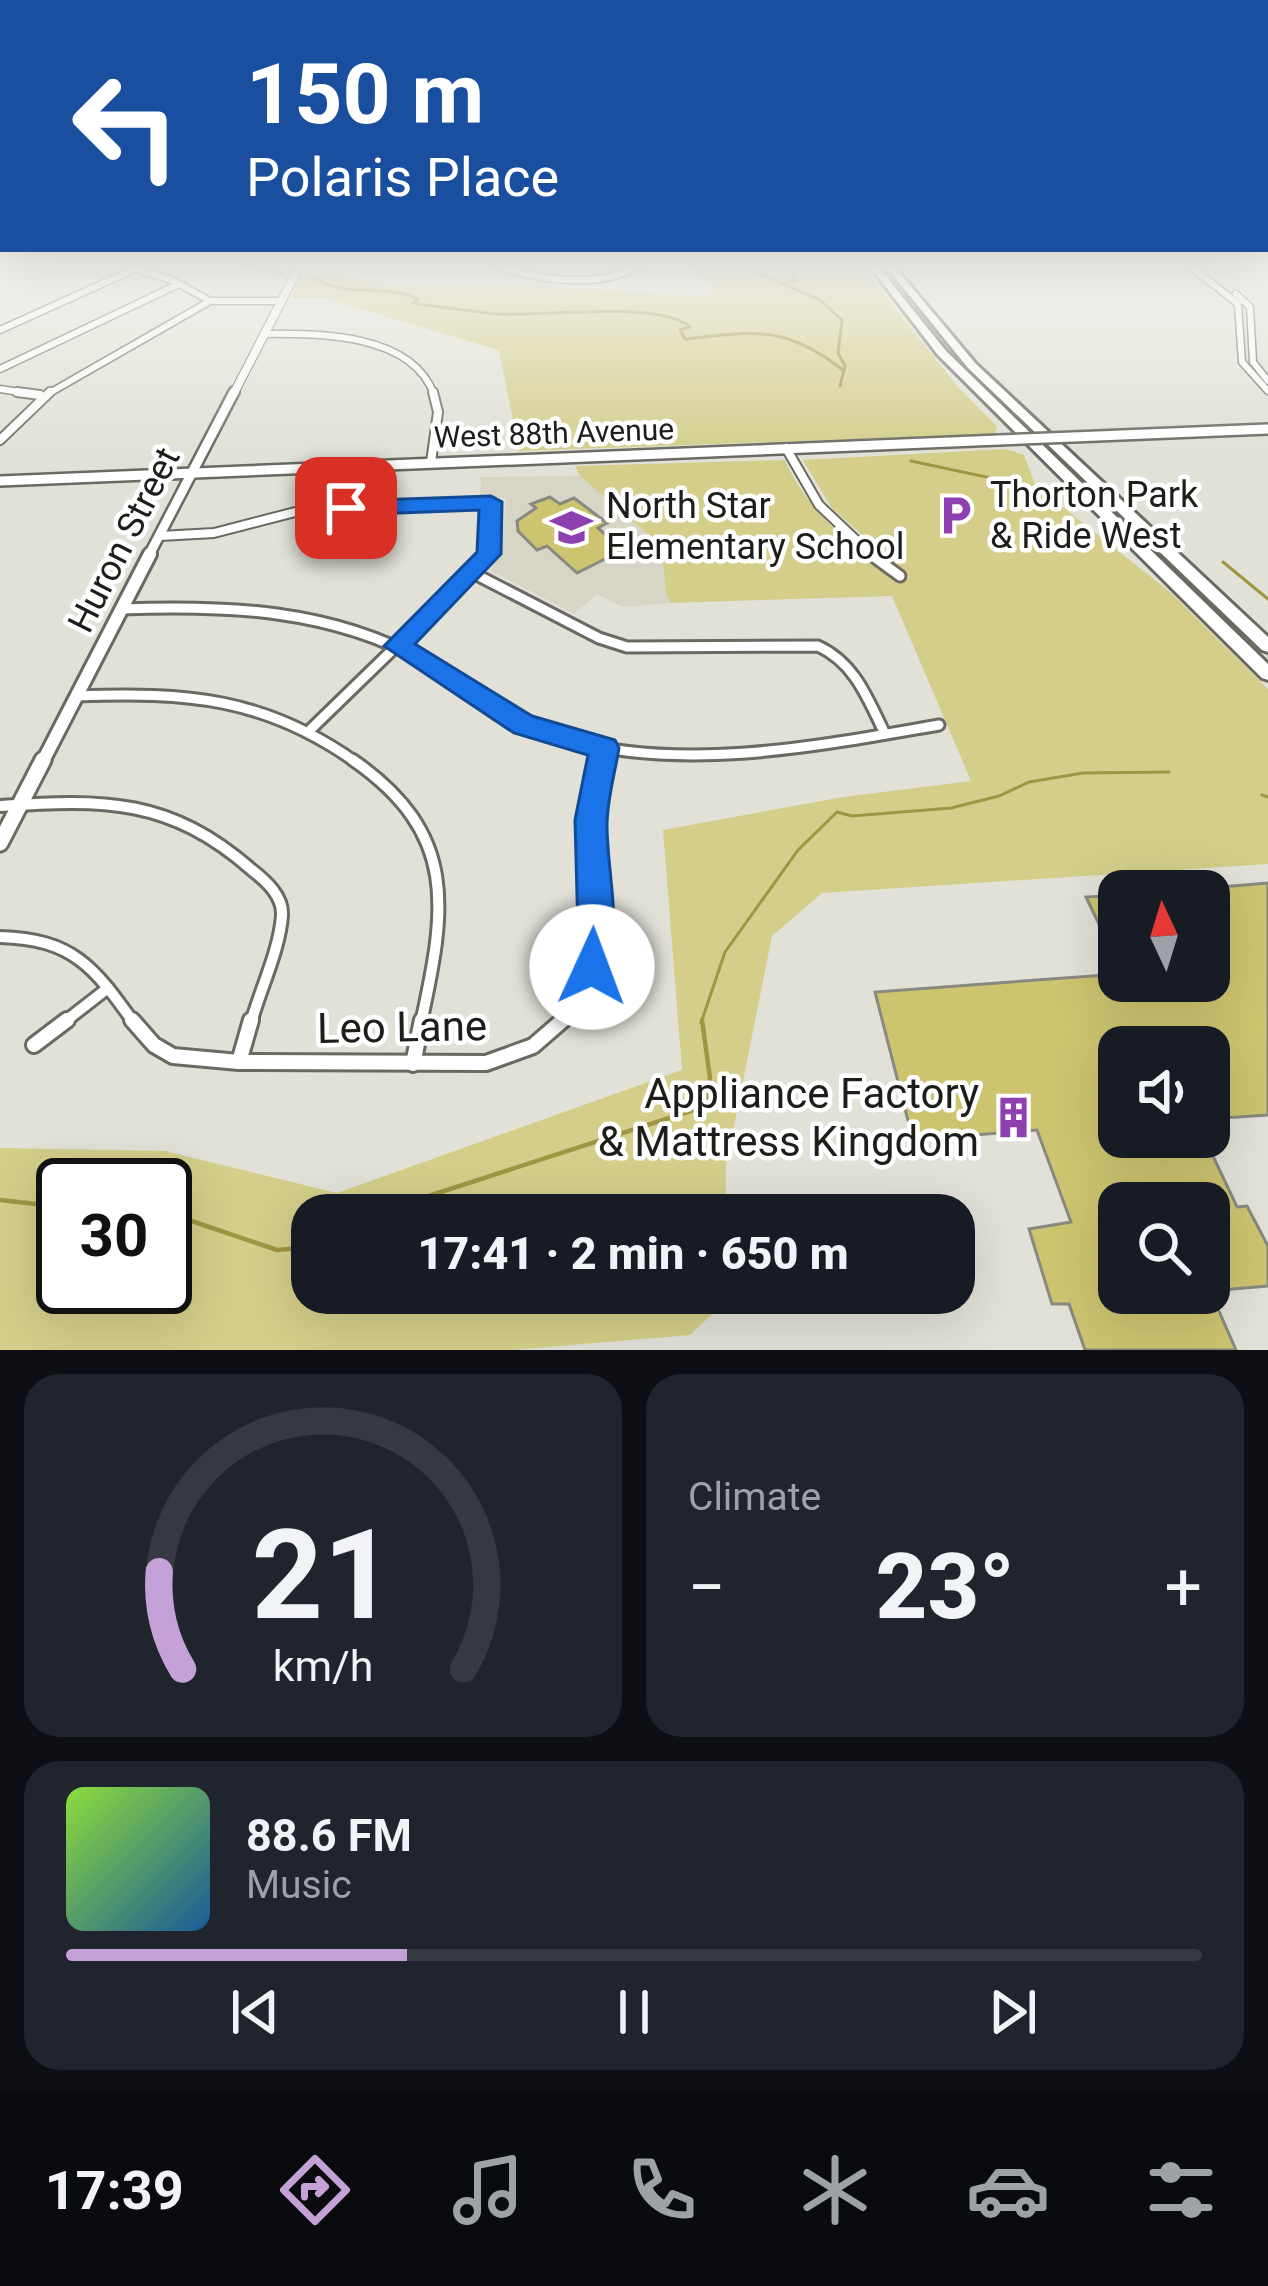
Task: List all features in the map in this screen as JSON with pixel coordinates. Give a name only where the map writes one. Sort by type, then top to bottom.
[{"type":"highway","points":[[924,328],[952,364],[1268,674]]},
{"type":"highway","points":[[938,328],[1043,440],[1268,656]]},
{"type":"highway","points":[[1043,440],[1268,646]]},
{"type":"main road","name":"Huron Street","points":[[0,843],[267,328]]},
{"type":"main road","name":"West 88th Avenue","points":[[0,482],[1268,429]]},
{"type":"street","points":[[0,369],[86,328]]},
{"type":"street","points":[[0,440],[40,395],[161,328]]},
{"type":"street","points":[[1240,328],[1242,362],[1268,391]]},
{"type":"street","points":[[1251,328],[1253,362],[1268,382]]},
{"type":"street","points":[[264,334],[340,336],[412,365],[428,382],[438,405],[430,462]]},
{"type":"street","points":[[0,389],[40,395]]},
{"type":"street","points":[[786,448],[799,482],[815,504],[900,576]]},
{"type":"street","points":[[160,536],[214,533],[307,509],[491,502],[489,554],[311,729]]},
{"type":"street","points":[[376,543],[384,507]]},
{"type":"street","points":[[473,573],[599,638],[627,647],[800,643],[832,649],[849,666],[885,734]]},
{"type":"street","points":[[122,609],[261,609],[344,626],[397,646],[524,725],[604,748],[693,753],[821,744],[939,724]]},
{"type":"street","points":[[832,649],[843,639]]},
{"type":"street","points":[[77,696],[191,694],[250,705],[311,729],[402,799],[415,814],[432,853],[439,913],[413,1064]]},
{"type":"street","name":"Leo Lane","points":[[0,938],[61,943],[91,964],[147,1040],[167,1054],[238,1062],[413,1064],[486,1063],[513,1056],[554,1030],[577,1002],[595,951],[591,820],[604,748]]},
{"type":"street","points":[[0,806],[119,801],[153,807],[206,830],[267,882],[279,899],[282,916],[238,1062]]},
{"type":"street","points":[[34,1045],[108,988]]},
{"type":"shaded area","points":[[425,328],[911,328],[958,387],[997,426],[995,434],[519,451],[499,350]]},
{"type":"shaded area","points":[[1005,449],[1024,455],[1035,485],[1170,592],[1268,689],[1268,864],[1098,870],[1098,875],[822,893],[772,936],[726,1166],[726,1194],[291,1194],[291,1314],[712,1314],[690,1335],[513,1350],[0,1350],[0,1148],[165,1151],[337,1193],[682,1070],[663,830],[843,797],[971,781],[892,596],[671,603],[666,595],[662,546],[580,476],[575,466],[785,460],[806,496],[832,526],[895,580],[910,578],[831,507],[803,460]]},
{"type":"shaded area","name":"North Star Elementary School","points":[[580,476],[662,546],[666,595],[671,603],[623,607],[597,594],[574,614],[490,570],[501,554],[506,498],[480,497],[481,477]]},
{"type":"building","name":"North Star Elementary School","points":[[550,497],[560,504],[574,498],[607,523],[598,528],[623,550],[577,573],[547,546],[537,550],[518,531],[517,521],[536,508],[531,504]]},
{"type":"building","name":"Appliance Factory & Mattress Kingdom","points":[[1268,883],[1268,1115],[1230,1118],[1230,1026],[1098,1026],[1098,1158],[1214,1158],[1225,1182],[1098,1182],[1098,1314],[1220,1314],[1236,1350],[1085,1350],[1069,1304],[1052,1304],[1029,1229],[1071,1222],[1037,1130],[913,1140],[875,992],[1098,976],[1098,1002],[1230,1002],[1230,886]]},
{"type":"building","points":[[1098,896],[1098,922],[1086,897]]},
{"type":"building","name":"Appliance Factory & Mattress Kingdom","points":[[1230,1192],[1237,1207],[1247,1206],[1268,1246],[1268,1286],[1230,1289]]},
{"type":"waterway","points":[[687,328],[680,330],[685,339],[730,334],[785,338],[843,370]]},
{"type":"waterway","points":[[840,386],[845,366],[838,353],[841,328]]},
{"type":"waterway","points":[[911,461],[1019,484]]},
{"type":"waterway","points":[[1223,562],[1268,599]]},
{"type":"waterway","points":[[702,1020],[725,952],[798,850],[837,812],[852,816],[951,808],[999,796],[1029,782],[1083,773],[1169,772]]},
{"type":"waterway","points":[[1262,795],[1268,797]]},
{"type":"waterway","points":[[435,1194],[706,1106],[710,1078],[702,1020]]},
{"type":"waterway","points":[[0,1200],[36,1204]]},
{"type":"waterway","points":[[192,1221],[277,1250],[291,1249]]},
{"type":"place","name":"Thorton Park & Ride West","points":[[956,516]]},
{"type":"place","name":"North Star Elementary School","points":[[572,527]]},
{"type":"place","name":"Appliance Factory & Mattress Kingdom","points":[[1013,1117]]},
{"type":"route","points":[[346,508],[491,502],[489,554],[397,646],[524,725],[604,748],[591,820],[596,933],[592,967]]}]
